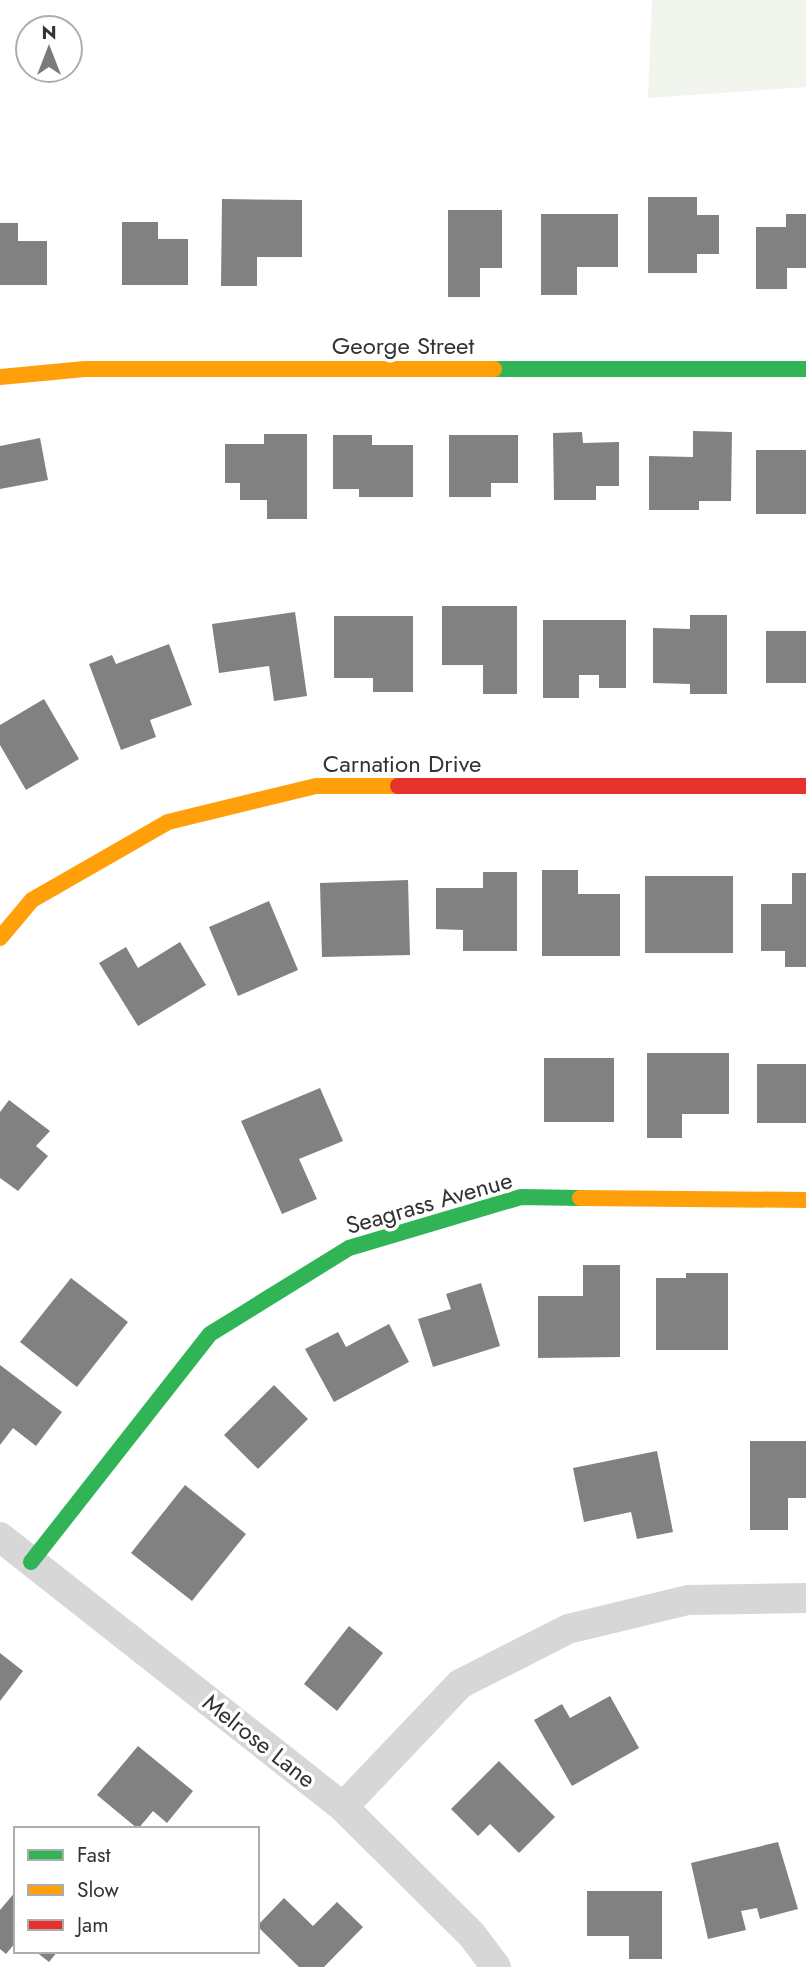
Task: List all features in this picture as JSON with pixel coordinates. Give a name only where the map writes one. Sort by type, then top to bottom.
[{"type":"street","name":"George Street","points":[[0,377],[85,369],[806,369]]},
{"type":"street","name":"Carnation Drive","points":[[0,938],[32,900],[168,822],[316,786],[806,786]]},
{"type":"street","name":"Seagrass Avenue","points":[[31,1562],[210,1334],[349,1248],[521,1197],[806,1200]]},
{"type":"street","name":"Melrose Lane","points":[[0,1537],[343,1807],[472,1935],[496,1967]]},
{"type":"street","points":[[343,1807],[460,1684],[568,1629],[688,1600],[806,1598]]},
{"type":"shaded area","points":[[652,0],[806,0],[806,87],[648,98]]},
{"type":"building","points":[[648,197],[697,197],[697,215],[719,215],[719,254],[697,254],[697,273],[648,273]]},
{"type":"building","points":[[222,199],[302,200],[302,257],[257,257],[257,286],[221,286]]},
{"type":"building","points":[[448,210],[502,210],[502,268],[480,268],[480,297],[448,297]]},
{"type":"building","points":[[541,214],[618,214],[618,267],[577,267],[577,295],[541,295]]},
{"type":"building","points":[[786,214],[806,214],[806,268],[787,268],[787,289],[756,289],[756,227],[786,227]]},
{"type":"building","points":[[122,222],[158,222],[158,239],[188,239],[188,285],[122,285]]},
{"type":"building","points":[[0,223],[18,223],[18,241],[47,241],[47,285],[0,285]]},
{"type":"building","points":[[693,431],[732,432],[731,501],[699,501],[699,510],[649,510],[649,456],[693,457]]},
{"type":"building","points":[[582,432],[583,443],[619,442],[619,486],[596,486],[596,500],[554,500],[553,433]]},
{"type":"building","points":[[264,434],[307,434],[307,519],[267,519],[267,500],[240,500],[240,483],[225,483],[225,444],[264,444]]},
{"type":"building","points":[[333,435],[372,435],[372,445],[413,445],[413,497],[359,497],[359,489],[333,489]]},
{"type":"building","points":[[449,435],[518,435],[518,483],[491,483],[491,497],[449,497]]},
{"type":"building","points":[[40,438],[48,480],[0,489],[0,446]]},
{"type":"building","points":[[756,450],[806,450],[806,514],[756,514]]},
{"type":"building","points":[[442,606],[517,606],[517,694],[483,694],[483,665],[442,665]]},
{"type":"building","points":[[295,612],[307,696],[274,701],[269,666],[219,673],[212,624]]},
{"type":"building","points":[[690,615],[727,615],[727,694],[690,694],[690,684],[653,683],[653,628],[690,629]]},
{"type":"building","points":[[334,616],[413,616],[413,692],[373,692],[373,678],[334,678]]},
{"type":"building","points":[[543,620],[626,620],[626,688],[599,688],[599,675],[579,675],[579,698],[543,698]]},
{"type":"building","points":[[766,631],[806,631],[806,683],[766,683]]},
{"type":"building","points":[[169,644],[192,705],[150,720],[156,737],[121,750],[89,664],[112,655],[116,664]]},
{"type":"building","points":[[44,699],[79,759],[26,790],[0,745],[0,725]]},
{"type":"building","points":[[542,870],[578,870],[578,894],[620,894],[620,956],[542,956]]},
{"type":"building","points":[[483,872],[517,872],[517,951],[463,951],[463,930],[436,929],[436,888],[483,888]]},
{"type":"building","points":[[792,873],[806,873],[806,967],[785,967],[785,951],[761,951],[761,904],[792,904]]},
{"type":"building","points":[[645,876],[733,876],[733,953],[645,953]]},
{"type":"building","points":[[408,880],[410,955],[322,957],[320,883]]},
{"type":"building","points":[[269,901],[298,970],[238,996],[209,927]]},
{"type":"building","points":[[180,942],[206,985],[138,1026],[99,963],[126,947],[138,968]]},
{"type":"building","points":[[647,1053],[729,1053],[729,1114],[682,1114],[682,1138],[647,1138]]},
{"type":"building","points":[[544,1058],[614,1058],[614,1122],[544,1122]]},
{"type":"building","points":[[757,1064],[806,1064],[806,1123],[757,1123]]},
{"type":"building","points":[[320,1088],[343,1141],[299,1159],[317,1199],[282,1214],[241,1121]]},
{"type":"building","points":[[9,1100],[50,1131],[36,1146],[48,1156],[18,1191],[0,1178],[0,1112]]},
{"type":"building","points":[[583,1265],[620,1265],[620,1357],[538,1358],[538,1296],[583,1296]]},
{"type":"building","points":[[686,1273],[728,1273],[728,1350],[656,1350],[656,1278],[686,1278]]},
{"type":"building","points":[[71,1278],[128,1322],[77,1387],[20,1342]]},
{"type":"building","points":[[481,1283],[500,1346],[433,1367],[418,1319],[451,1309],[446,1294]]},
{"type":"building","points":[[389,1324],[409,1362],[334,1402],[305,1349],[338,1332],[346,1347]]},
{"type":"building","points":[[0,1365],[62,1412],[36,1446],[13,1428],[0,1445]]},
{"type":"building","points":[[274,1385],[308,1419],[258,1469],[224,1435]]},
{"type":"building","points":[[750,1441],[806,1441],[806,1498],[788,1498],[788,1530],[750,1530]]},
{"type":"building","points":[[657,1451],[673,1532],[637,1539],[631,1512],[584,1522],[573,1468]]},
{"type":"building","points":[[185,1485],[246,1534],[192,1601],[131,1553]]},
{"type":"building","points":[[349,1626],[383,1653],[337,1711],[304,1684]]},
{"type":"building","points":[[0,1653],[23,1671],[0,1701]]},
{"type":"building","points":[[610,1696],[639,1748],[572,1786],[534,1720],[562,1704],[570,1718]]},
{"type":"building","points":[[138,1746],[193,1791],[167,1823],[153,1811],[140,1827],[136,1827],[97,1795]]},
{"type":"building","points":[[499,1761],[555,1817],[519,1853],[490,1824],[478,1836],[451,1809]]},
{"type":"building","points":[[778,1842],[798,1909],[760,1919],[757,1908],[741,1911],[746,1930],[708,1939],[691,1863]]},
{"type":"building","points":[[587,1891],[662,1891],[662,1959],[629,1959],[629,1936],[587,1936]]},
{"type":"building","points":[[14,1893],[14,1944],[6,1954],[0,1949],[0,1910]]},
{"type":"building","points":[[284,1898],[313,1926],[337,1902],[363,1927],[324,1967],[299,1967],[259,1928],[259,1924]]},
{"type":"building","points":[[38,1953],[56,1953],[49,1962]]},
{"type":"traffic: fast","points":[[494,369],[806,369]]},
{"type":"traffic: fast","points":[[31,1562],[210,1334],[349,1248],[521,1197],[580,1198]]},
{"type":"traffic: slow","points":[[0,377],[85,369],[494,369]]},
{"type":"traffic: slow","points":[[0,938],[32,900],[168,822],[316,786],[398,786]]},
{"type":"traffic: slow","points":[[580,1198],[806,1200]]},
{"type":"traffic: jam","points":[[398,786],[806,786]]}]
